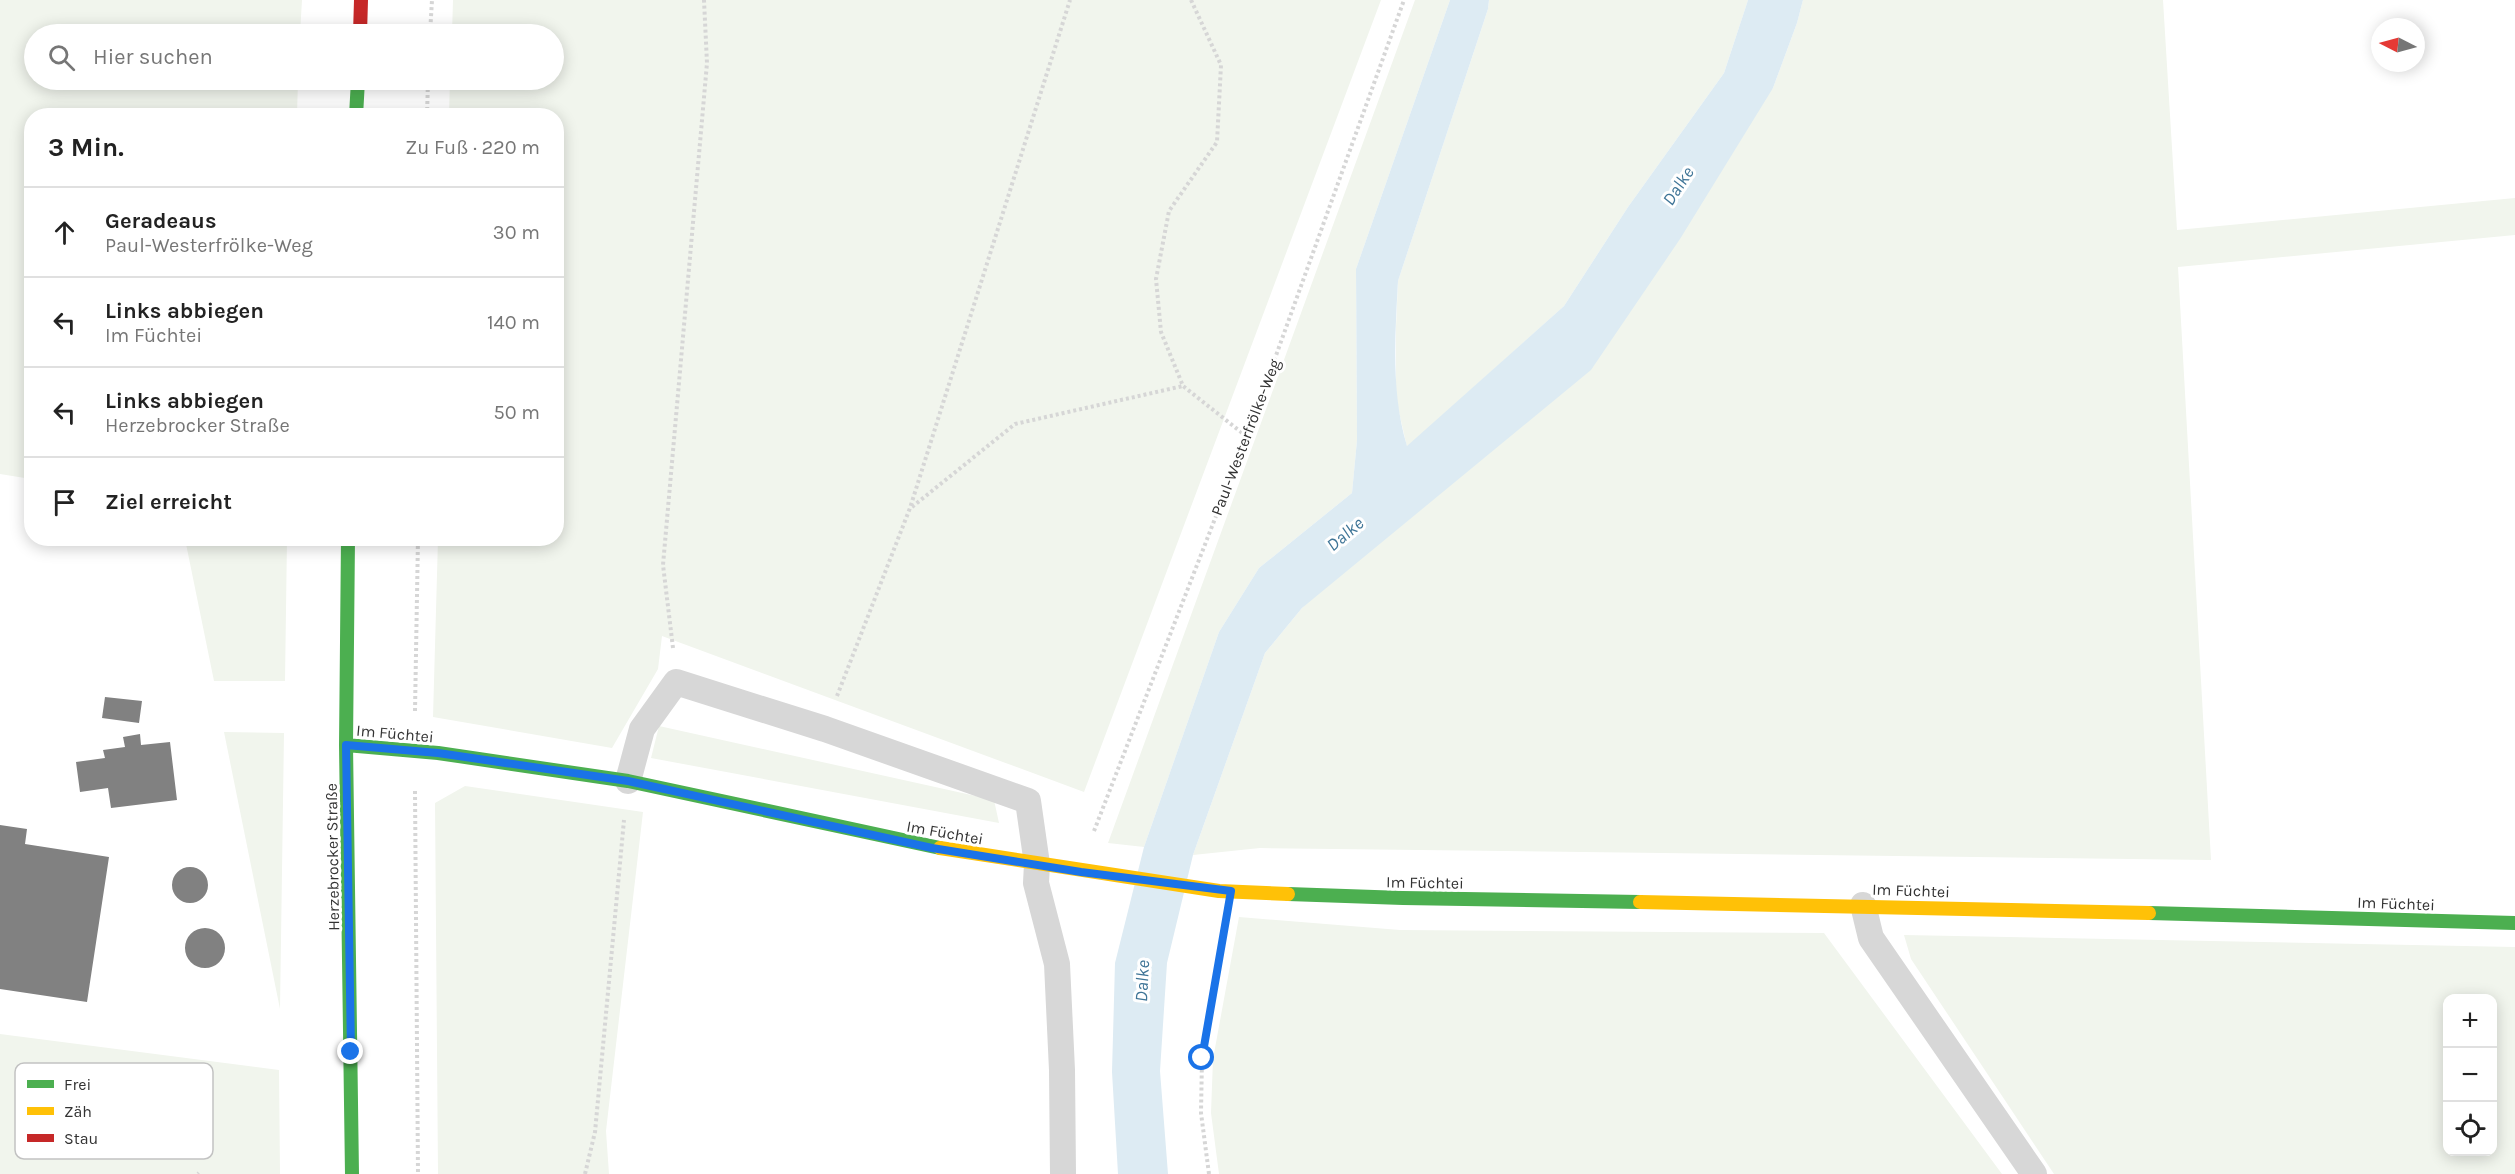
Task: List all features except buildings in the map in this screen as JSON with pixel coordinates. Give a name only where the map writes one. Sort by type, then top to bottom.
[{"type":"street","points":[[360,24],[361,0]]},
{"type":"street","points":[[356,108],[357,90]]},
{"type":"street","name":"Herzebrocker Straße","points":[[348,546],[346,745],[352,1174]]},
{"type":"street","name":"Im Füchtei","points":[[346,745],[415,751],[628,781],[932,848],[1225,891],[1403,898],[1863,905],[2515,923]]},
{"type":"lane","points":[[628,781],[642,729],[676,682],[825,729],[1028,801],[1037,864],[1036,883],[1057,964],[1062,1070],[1063,1174]]},
{"type":"lane","points":[[1863,905],[1871,938],[2034,1174]]},
{"type":"path","points":[[431,24],[432,0]]},
{"type":"path","points":[[676,682],[663,565],[706,63],[704,0]]},
{"type":"path","points":[[825,729],[910,508],[1070,0]]},
{"type":"path","points":[[1191,0],[1221,65],[1217,142],[1169,211],[1156,279],[1161,332],[1184,386],[1247,436]]},
{"type":"path","name":"Paul-Westerfrölke-Weg","points":[[1086,872],[1100,813],[1247,436],[1404,0]]},
{"type":"path","points":[[426,108],[427,90]]},
{"type":"path","points":[[910,508],[1015,424],[1184,386]]},
{"type":"path","points":[[418,546],[415,751],[418,1174]]},
{"type":"path","points":[[585,1174],[595,1132],[628,781]]},
{"type":"path","points":[[1209,1174],[1201,1113],[1202,1058],[1225,891]]},
{"type":"shaded area","points":[[0,0],[302,0],[301,24],[24,24],[24,90],[298,90],[297,108],[24,108],[24,478],[0,474]]},
{"type":"shaded area","points":[[453,0],[1381,0],[1084,792],[662,636],[658,669],[612,748],[433,717],[438,546],[564,546],[564,108],[449,108],[450,90],[564,90],[564,24],[452,24]]},
{"type":"shaded area","points":[[1415,0],[1450,0],[1356,269],[1357,440],[1352,493],[1259,568],[1219,632],[1144,847],[1108,843]]},
{"type":"shaded area","points":[[1489,0],[1748,0],[1724,73],[1628,207],[1564,306],[1407,447],[1396,399],[1398,281],[1488,9]]},
{"type":"shaded area","points":[[1803,0],[2163,0],[2177,230],[2515,198],[2515,235],[2178,267],[2211,860],[1260,848],[1193,855],[1265,653],[1302,608],[1773,88]]},
{"type":"shaded area","points":[[186,546],[287,546],[285,681],[214,681]]},
{"type":"shaded area","points":[[659,726],[994,800],[999,823],[651,758]]},
{"type":"shaded area","points":[[224,732],[284,733],[280,1009]]},
{"type":"shaded area","points":[[465,786],[643,812],[606,1131],[609,1174],[438,1174],[435,803]]},
{"type":"shaded area","points":[[1239,917],[1400,930],[1824,933],[2002,1174],[1219,1174],[1211,1113],[1213,1059]]},
{"type":"shaded area","points":[[1904,935],[2515,947],[2515,1174],[2054,1174],[1911,959]]},
{"type":"shaded area","points":[[0,1034],[279,1070],[280,1174],[0,1174]]},
{"type":"water","name":"Dalke","points":[[1450,0],[1489,0],[1488,9],[1398,281],[1396,385],[1407,446],[1564,306],[1628,207],[1724,73],[1748,0],[1803,0],[1773,88],[1680,239],[1591,370],[1302,608],[1265,653],[1193,855],[1167,963],[1160,1071],[1168,1174],[1118,1174],[1112,1072],[1115,963],[1144,847],[1219,632],[1259,568],[1352,493],[1357,440],[1356,269]]},
{"type":"traffic: fast","points":[[356,108],[357,90]]},
{"type":"traffic: fast","points":[[348,546],[346,745],[352,1174]]},
{"type":"traffic: fast","points":[[346,745],[438,753],[628,781],[940,848]]},
{"type":"traffic: fast","points":[[1288,894],[1640,902]]},
{"type":"traffic: fast","points":[[2149,913],[2515,923]]},
{"type":"traffic: slow","points":[[940,848],[1219,891],[1288,894]]},
{"type":"traffic: slow","points":[[1640,902],[2149,913]]},
{"type":"traffic: jam","points":[[360,24],[361,0]]},
{"type":"route","points":[[351,1052],[346,745],[438,753],[628,781],[932,848],[1081,872],[1231,891],[1202,1058]]}]
